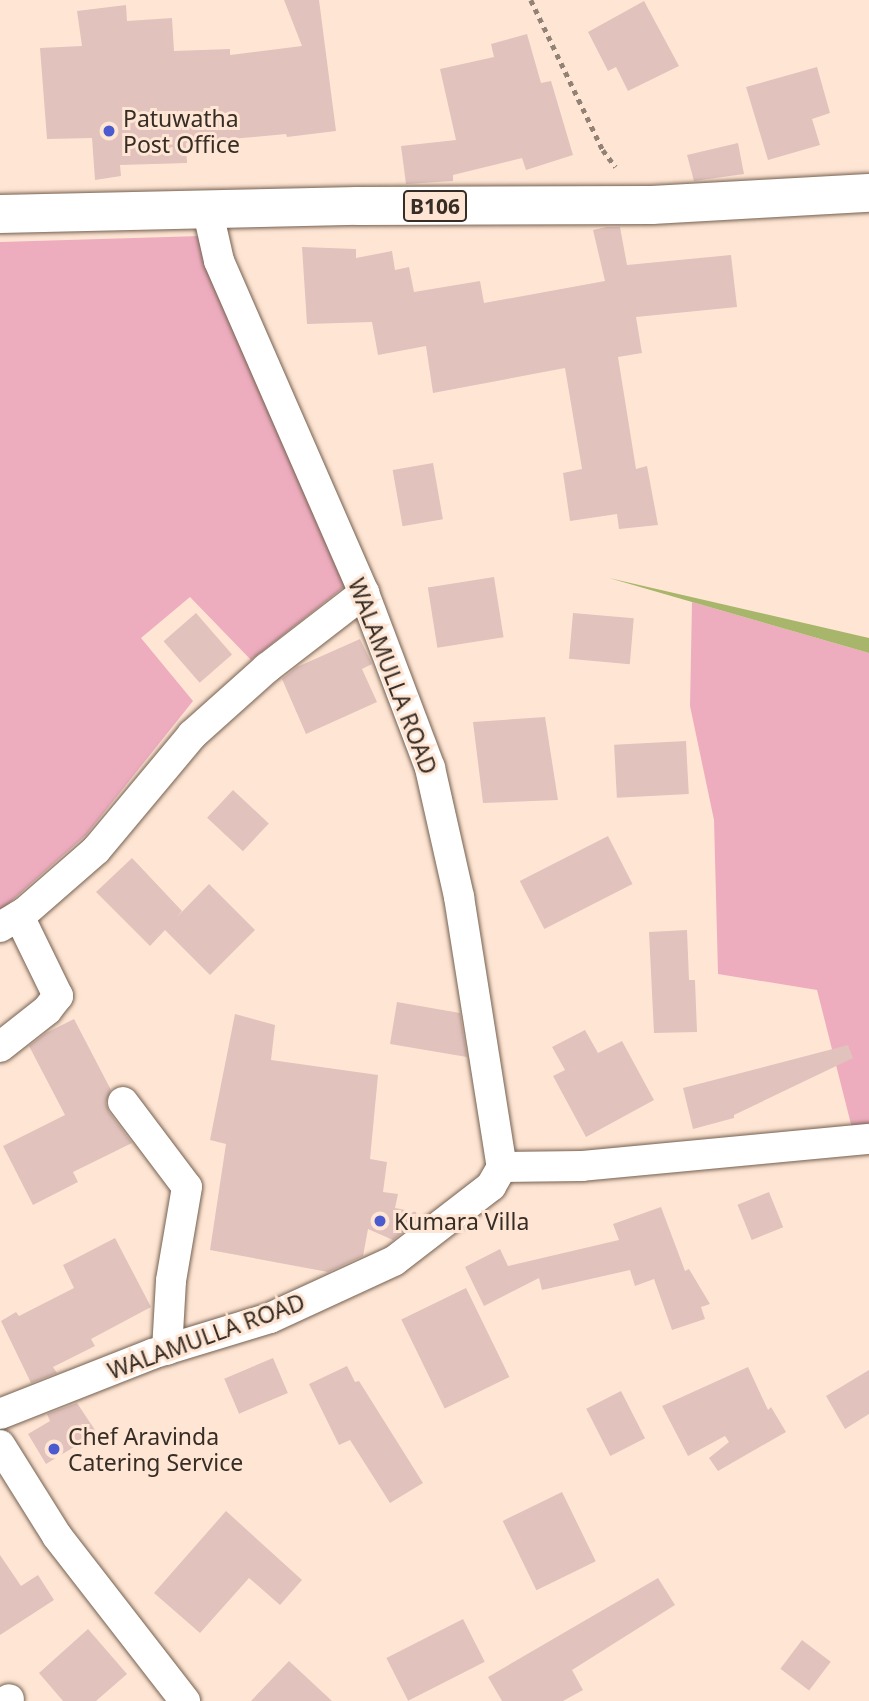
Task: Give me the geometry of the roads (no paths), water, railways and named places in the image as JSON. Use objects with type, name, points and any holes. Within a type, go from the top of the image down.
[{"type":"main road","name":"B106","points":[[0,214],[207,208],[652,205],[869,192]]},
{"type":"street","name":"WALAMULLA ROAD","points":[[0,1414],[167,1350],[270,1318],[394,1261],[491,1186],[502,1167],[459,897],[430,768],[364,593],[219,261],[207,208]]},
{"type":"street","points":[[0,1047],[47,1010],[58,996],[9,922],[96,850],[192,735],[267,668],[364,593]]},
{"type":"street","points":[[123,1102],[187,1186],[171,1281],[167,1350]]},
{"type":"street","points":[[502,1167],[582,1166],[869,1139]]},
{"type":"street","points":[[0,1445],[57,1536],[186,1701]]},
{"type":"place","name":"Patuwatha Post Office","points":[[109,131]]},
{"type":"place","name":"Kumara Villa","points":[[380,1221]]},
{"type":"place","name":"Chef Aravinda Catering Service","points":[[54,1449]]}]
